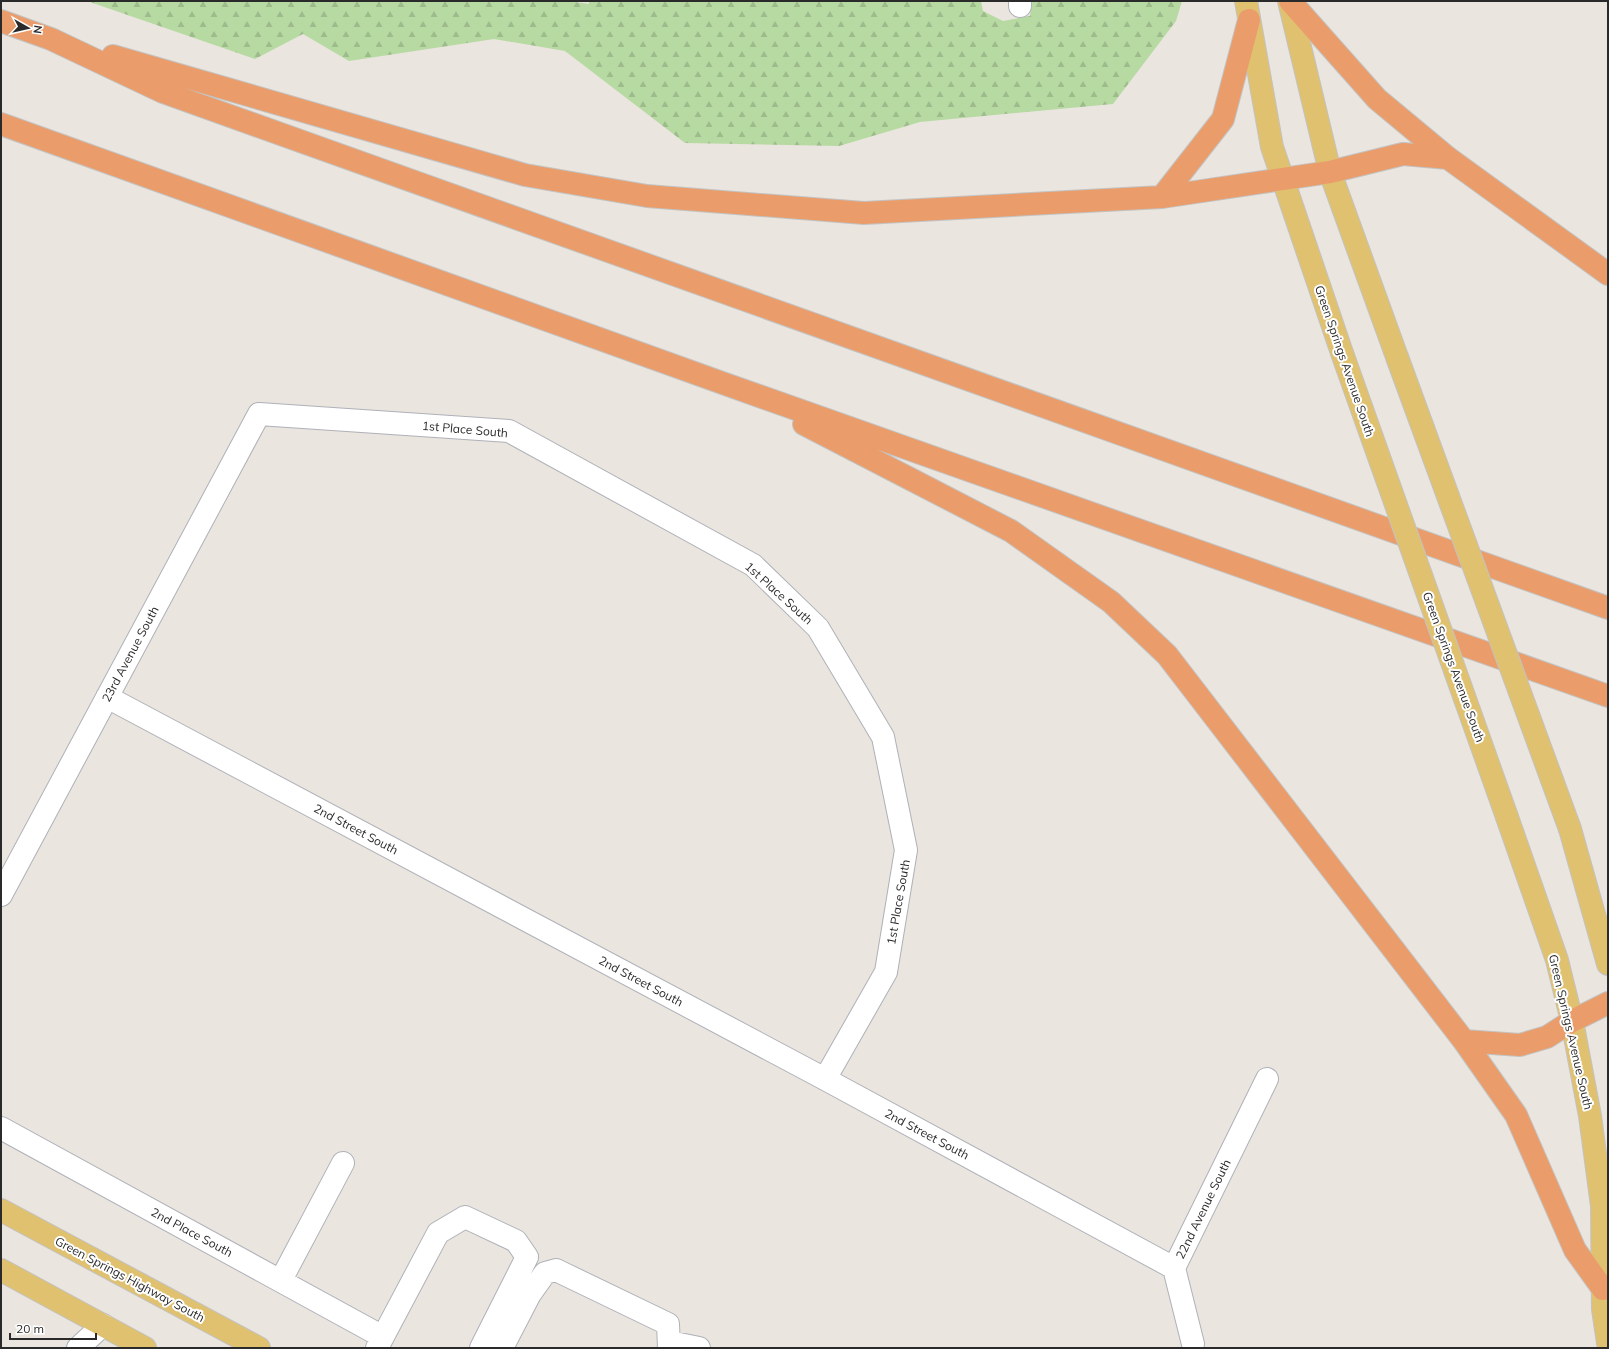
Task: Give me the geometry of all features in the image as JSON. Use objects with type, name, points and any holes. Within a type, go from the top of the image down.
[{"type":"highway","points":[[1290,1],[1377,98],[1448,158],[1608,274]]},
{"type":"highway","points":[[1162,197],[1223,119],[1247,11]]},
{"type":"highway","points":[[1,21],[52,38],[525,175],[647,196],[864,213],[1162,197],[1330,172],[1402,154],[1448,158]]},
{"type":"highway","points":[[52,38],[162,92],[1608,608]]},
{"type":"highway","points":[[1,124],[728,385],[1608,696]]},
{"type":"highway","points":[[728,385],[1011,531],[1111,602],[1167,654],[1464,1041],[1516,1115],[1575,1250],[1603,1289]]},
{"type":"highway","points":[[1464,1041],[1520,1045],[1547,1037],[1572,1021],[1608,1003]]},
{"type":"main road","points":[[1290,1],[1330,172],[1396,358],[1570,830],[1608,964]]},
{"type":"main road","name":"Green Springs Avenue South","points":[[1247,11],[1272,147],[1282,180],[1557,960],[1572,1021],[1590,1116],[1602,1206],[1603,1310],[1608,1343]]},
{"type":"main road","name":"Green Springs Highway South","points":[[1,1210],[259,1348]]},
{"type":"main road","points":[[1,1270],[145,1348]]},
{"type":"street","name":"23rd Avenue South","points":[[1,895],[259,414]]},
{"type":"street","name":"1st Place South","points":[[259,414],[509,431],[753,565],[818,628],[884,737],[906,850],[886,972],[825,1079]]},
{"type":"street","name":"2nd Street South","points":[[107,697],[825,1079],[1174,1268]]},
{"type":"street","name":"22nd Avenue South","points":[[1193,1344],[1174,1268],[1267,1079]]},
{"type":"street","name":"2nd Place South","points":[[1,1128],[281,1280],[380,1342]]},
{"type":"street","points":[[281,1280],[343,1163]]},
{"type":"street","points":[[380,1342],[438,1233],[465,1217],[516,1241],[527,1257],[481,1348]]},
{"type":"street","points":[[502,1348],[530,1294],[545,1273],[556,1270],[668,1324],[669,1345],[699,1348]]},
{"type":"street","points":[[78,1348],[103,1325]]},
{"type":"green space","points":[[87,1],[568,1],[589,4],[589,1],[981,1],[983,11],[1003,21],[1030,16],[1032,1],[1182,1],[1176,21],[1113,104],[920,122],[839,146],[685,143],[565,51],[494,39],[349,61],[303,34],[255,59]]}]
